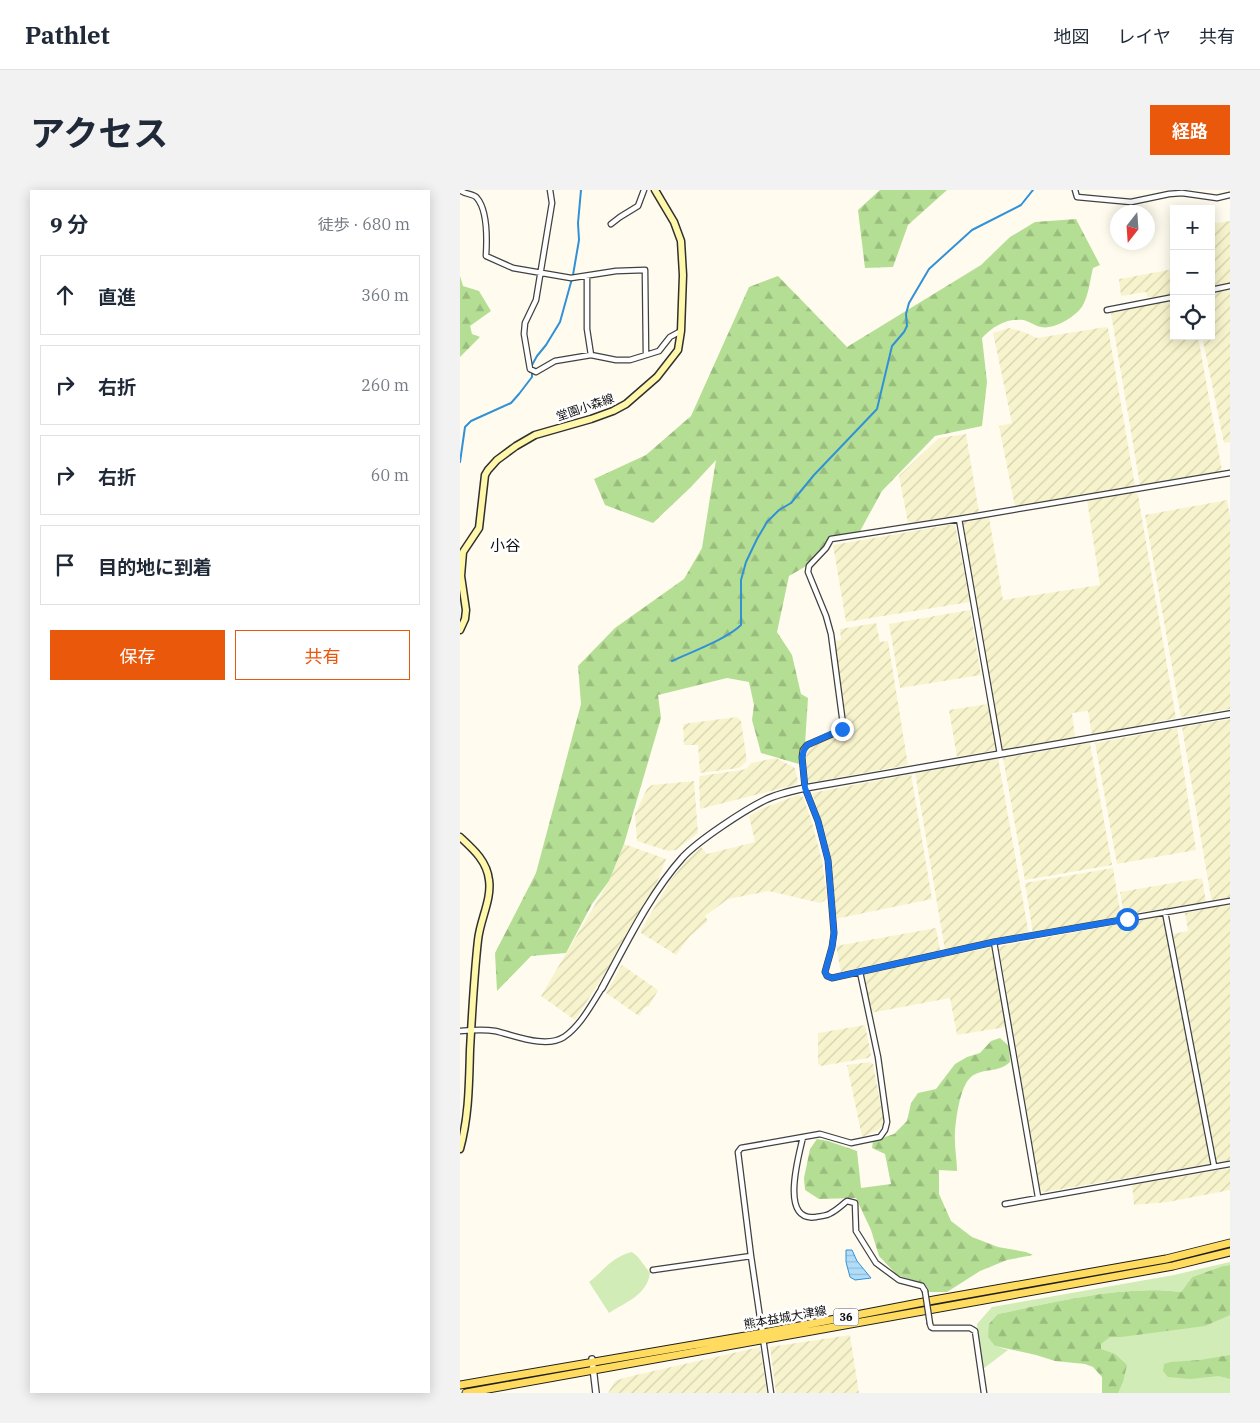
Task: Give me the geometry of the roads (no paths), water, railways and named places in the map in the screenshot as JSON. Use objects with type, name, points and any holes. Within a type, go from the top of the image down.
[{"type":"main road","name":"堂園小森線","points":[[460,630],[465,619],[466,610],[461,576],[463,552],[480,523],[485,476],[488,470],[496,460],[535,435],[591,420],[613,412],[626,404],[656,377],[678,350],[681,331],[683,275],[681,241],[674,222],[655,190]]},
{"type":"main road","points":[[460,837],[479,856],[488,870],[490,882],[487,902],[479,927],[473,986],[467,1121],[460,1149]]},
{"type":"main road","name":"熊本益城大津線","points":[[466,1393],[763,1336],[934,1300],[1166,1259],[1230,1243]]},
{"type":"main road","name":"熊本益城大津線","points":[[460,1385],[592,1360],[763,1336],[1164,1267],[1230,1252]]},
{"type":"street","points":[[460,190],[477,198],[483,211],[487,241],[486,256],[513,268],[571,278],[616,271],[645,270],[646,355]]},
{"type":"street","points":[[550,190],[552,203],[536,300],[525,323],[524,334],[530,368],[536,372],[555,361],[591,355],[616,360],[630,360],[659,351],[670,337],[681,331]]},
{"type":"street","points":[[611,224],[620,216],[638,206],[644,190]]},
{"type":"street","points":[[1075,190],[1077,197],[1085,199],[1131,202],[1175,193],[1218,198],[1230,195]]},
{"type":"street","points":[[586,276],[587,329],[591,355]]},
{"type":"street","points":[[1215,289],[1230,286]]},
{"type":"street","points":[[1108,310],[1170,298]]},
{"type":"street","points":[[1230,473],[830,539],[826,548],[809,566],[808,572],[826,616],[831,634],[843,724],[842,729],[838,732],[807,745],[802,757],[805,788],[818,821],[828,860],[834,933],[825,972],[827,976],[832,978],[994,942],[1230,901]]},
{"type":"street","points":[[959,519],[1000,754]]},
{"type":"street","points":[[460,1031],[493,1031],[533,1041],[549,1042],[562,1038],[578,1024],[602,988],[650,902],[683,857],[703,840],[764,801],[805,788],[1230,714]]},
{"type":"street","points":[[1165,912],[1214,1166]]},
{"type":"street","points":[[994,942],[1038,1197]]},
{"type":"street","points":[[771,1393],[738,1152],[741,1148],[820,1134],[851,1143],[880,1137],[885,1130],[887,1122],[878,1057],[860,972]]},
{"type":"street","points":[[803,1137],[794,1184],[795,1206],[802,1214],[810,1218],[830,1214],[847,1201],[855,1203],[856,1231],[876,1263],[899,1280],[922,1286],[925,1291],[931,1327],[970,1328],[975,1331],[984,1393]]},
{"type":"street","points":[[1005,1204],[1230,1164]]},
{"type":"street","points":[[653,1270],[751,1256]]},
{"type":"street","points":[[592,1360],[596,1393]]},
{"type":"water","points":[[846,1250],[852,1250],[857,1261],[871,1278],[855,1280],[850,1277],[846,1262]]},
{"type":"waterway","points":[[460,462],[465,427],[471,421],[511,403],[532,377],[532,365],[560,322],[573,275],[579,240],[578,223],[581,190]]},
{"type":"waterway","points":[[672,661],[718,640],[741,625],[741,580],[746,562],[757,539],[767,522],[779,510],[791,503],[814,475],[877,409],[892,346],[907,326],[906,314],[909,303],[929,269],[972,230],[1021,205],[1033,190]]},
{"type":"district","name":"小谷","points":[[505,545]]}]
